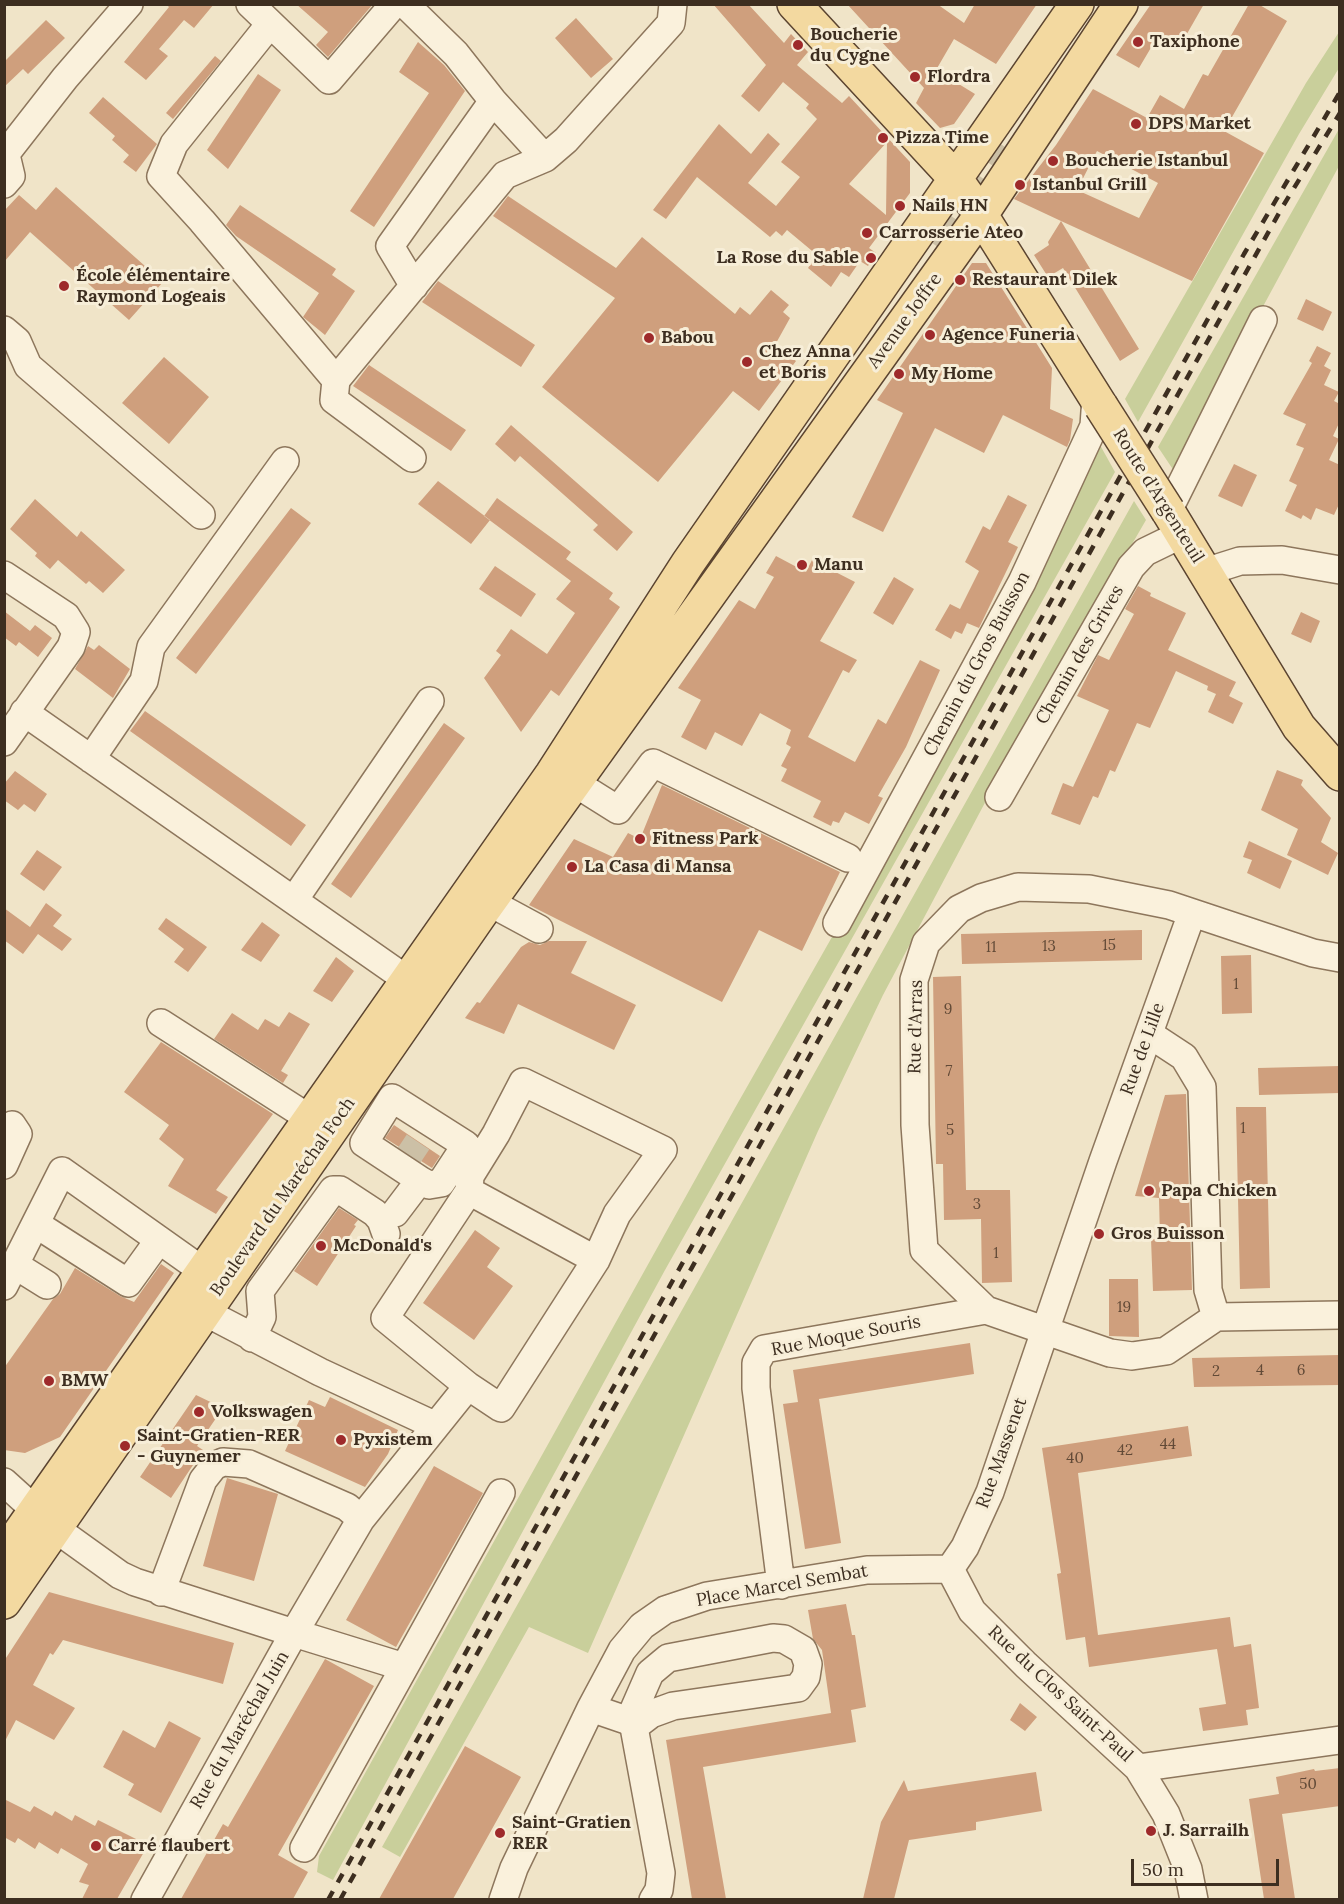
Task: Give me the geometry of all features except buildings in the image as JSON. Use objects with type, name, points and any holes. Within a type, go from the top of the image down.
[{"type":"main road","name":"Route d'Argenteuil","points":[[794,4],[955,178],[1099,401],[1299,727],[1340,774]]},
{"type":"main road","name":"Avenue Joffre","points":[[629,682],[688,562],[1077,4]]},
{"type":"main road","points":[[1090,4],[1000,144],[1103,4]]},
{"type":"main road","name":"Avenue Joffre","points":[[629,682],[981,215],[1121,4]]},
{"type":"main road","name":"Avenue Joffre","points":[[564,784],[688,584],[931,243],[809,444]]},
{"type":"main road","name":"Boulevard du Maréchal Foch","points":[[4,1555],[46,1520],[203,1311],[489,902],[564,784]]},
{"type":"main road","name":"Boulevard du Maréchal Foch","points":[[4,1602],[46,1520],[202,1271],[406,979],[564,784]]},
{"type":"street","points":[[4,184],[11,176],[5,155],[65,78],[129,4]]},
{"type":"street","points":[[250,4],[329,80],[394,4]]},
{"type":"street","points":[[405,4],[456,54],[493,101],[545,158]]},
{"type":"street","points":[[412,458],[334,400],[336,380],[505,175],[545,158],[566,140],[671,23],[673,4]]},
{"type":"street","points":[[270,24],[174,144],[160,176],[202,221],[336,380]]},
{"type":"street","points":[[414,286],[390,246],[493,101]]},
{"type":"street","points":[[1175,523],[1263,320]]},
{"type":"street","points":[[4,330],[18,341],[28,366],[201,514]]},
{"type":"street","name":"Chemin du Gros Buisson","points":[[837,923],[1022,582],[1094,426],[1099,401]]},
{"type":"street","points":[[91,759],[144,681],[151,647],[285,461]]},
{"type":"street","name":"Chemin des Grives","points":[[999,797],[1131,567],[1175,523]]},
{"type":"street","points":[[1205,572],[1240,561],[1282,560],[1340,570]]},
{"type":"street","points":[[4,574],[66,616],[75,632],[71,647],[4,741]]},
{"type":"street","points":[[294,900],[430,701]]},
{"type":"street","points":[[24,712],[406,979]]},
{"type":"street","points":[[564,784],[618,810],[653,763],[848,858]]},
{"type":"street","name":"Rue d'Arras","points":[[1192,913],[1169,905],[1089,889],[1018,887],[981,898],[959,909],[926,943],[914,980],[915,1125],[924,1250],[986,1310],[1110,1353],[1132,1356],[1166,1352],[1216,1317]]},
{"type":"street","points":[[489,902],[539,929]]},
{"type":"street","points":[[1192,913],[1313,953],[1340,958]]},
{"type":"street","name":"Rue de Lille","points":[[1045,1332],[1192,913]]},
{"type":"street","points":[[161,1023],[309,1118]]},
{"type":"street","points":[[1149,1034],[1184,1057],[1202,1087],[1208,1290],[1216,1317],[1340,1314]]},
{"type":"street","points":[[523,1082],[663,1150],[617,1214],[596,1260],[501,1408],[468,1386],[385,1318],[469,1191],[470,1176],[496,1134],[523,1082]]},
{"type":"street","points":[[4,1165],[18,1134],[12,1125]]},
{"type":"street","points":[[252,1338],[262,1317],[260,1290],[333,1190],[340,1190],[390,1224],[416,1154]]},
{"type":"street","points":[[47,1285],[10,1276],[62,1171],[202,1271]]},
{"type":"street","points":[[469,1191],[596,1260]]},
{"type":"street","points":[[36,1224],[128,1283],[159,1240]]},
{"type":"street","name":"Rue Moque Souris","points":[[781,1585],[756,1388],[756,1363],[764,1349],[986,1310]]},
{"type":"street","points":[[203,1311],[252,1338],[434,1425]]},
{"type":"street","name":"Rue Massenet","points":[[950,1569],[965,1547],[990,1492],[1045,1332]]},
{"type":"street","points":[[404,1667],[294,1633],[361,1519],[434,1425],[468,1386]]},
{"type":"street","points":[[161,1592],[203,1480],[214,1466],[223,1462],[249,1464],[347,1507],[361,1519]]},
{"type":"street","name":"Rue du Maréchal Juin","points":[[4,1482],[46,1520],[120,1575],[161,1592],[294,1633],[145,1899]]},
{"type":"street","points":[[304,1848],[501,1493]]},
{"type":"street","name":"Place Marcel Sembat","points":[[503,1899],[514,1868],[591,1708],[622,1650],[642,1626],[665,1610],[707,1596],[867,1570],[950,1569]]},
{"type":"street","name":"Rue du Clos Saint-Paul","points":[[950,1569],[972,1611],[1026,1665],[1138,1768],[1340,1740]]},
{"type":"street","points":[[591,1708],[632,1724],[673,1706],[798,1688],[806,1677],[808,1664],[803,1650],[784,1639],[773,1638],[668,1658],[650,1673],[632,1724],[661,1874],[659,1890],[653,1899]]},
{"type":"street","points":[[1138,1768],[1166,1814],[1188,1869],[1194,1899]]},
{"type":"green space","points":[[1339,32],[1339,68],[1299,134],[1138,422],[1125,399],[1306,83]]},
{"type":"green space","points":[[1339,129],[1339,166],[1174,471],[1158,447]]},
{"type":"green space","points":[[1100,445],[1115,472],[665,1270],[333,1880],[317,1872],[319,1856],[735,1108],[976,683]]},
{"type":"green space","points":[[1134,501],[1146,520],[1015,746],[883,995],[818,1131],[588,1653],[529,1627],[400,1857],[382,1847]]},
{"type":"tunnel","points":[[935,245],[1005,147]]},
{"type":"tunnel","points":[[408,1157],[418,1142]]},
{"type":"railway","points":[[328,1900],[1244,254],[1340,92]]},
{"type":"railway","points":[[340,1900],[1283,206],[1340,113]]},
{"type":"place","name":"Taxiphone","points":[[1138,42]]},
{"type":"place","name":"Boucherie du Cygne","points":[[798,45]]},
{"type":"place","name":"Flordra","points":[[915,77]]},
{"type":"place","name":"DPS Market","points":[[1136,124]]},
{"type":"place","name":"Pizza Time","points":[[883,138]]},
{"type":"place","name":"Boucherie Istanbul","points":[[1053,161]]},
{"type":"place","name":"Istanbul Grill","points":[[1020,185]]},
{"type":"place","name":"Nails HN","points":[[900,206]]},
{"type":"place","name":"Carrosserie Ateo","points":[[867,233]]},
{"type":"place","name":"La Rose du Sable","points":[[871,258]]},
{"type":"place","name":"Restaurant Dilek","points":[[960,280]]},
{"type":"place","name":"École élémentaire Raymond Logeais","points":[[64,286]]},
{"type":"place","name":"Agence Funeria","points":[[930,335]]},
{"type":"place","name":"Babou","points":[[649,338]]},
{"type":"place","name":"Chez Anna et Boris","points":[[747,362]]},
{"type":"place","name":"My Home","points":[[899,374]]},
{"type":"place","name":"Manu","points":[[802,565]]},
{"type":"place","name":"Fitness Park","points":[[640,839]]},
{"type":"place","name":"La Casa di Mansa","points":[[572,867]]},
{"type":"place","name":"Papa Chicken","points":[[1149,1191]]},
{"type":"place","name":"Gros Buisson","points":[[1099,1234]]},
{"type":"place","name":"McDonald's","points":[[321,1246]]},
{"type":"place","name":"BMW","points":[[49,1381]]},
{"type":"place","name":"Volkswagen","points":[[199,1412]]},
{"type":"place","name":"Pyxistem","points":[[341,1440]]},
{"type":"place","name":"Saint-Gratien-RER - Guynemer","points":[[125,1446]]},
{"type":"place","name":"J. Sarrailh","points":[[1151,1831]]},
{"type":"place","name":"Saint-Gratien RER","points":[[500,1833]]},
{"type":"place","name":"Carré flaubert","points":[[96,1846]]}]
